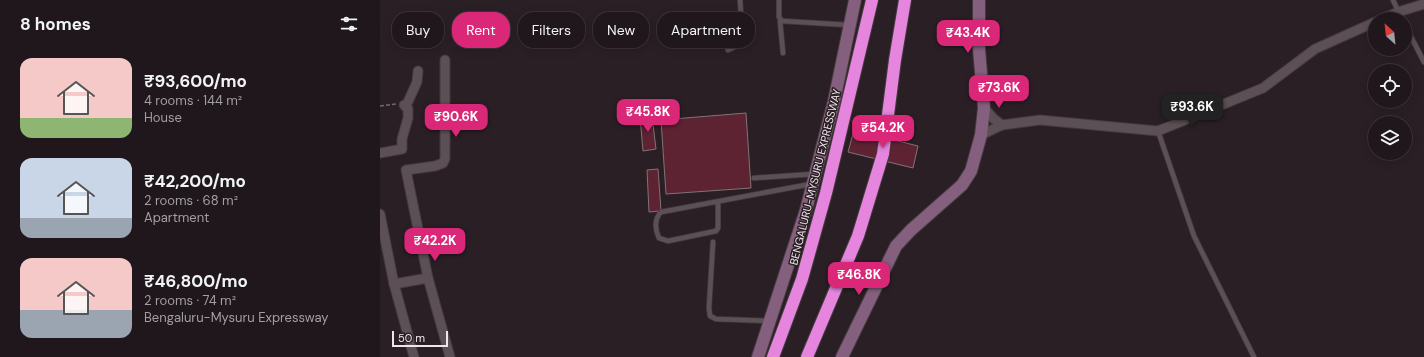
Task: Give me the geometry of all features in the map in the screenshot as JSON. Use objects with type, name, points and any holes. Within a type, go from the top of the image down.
[{"type":"highway","name":"BENGALURU-MYSURU EXPRESSWAY","points":[[773,357],[802,279],[826,193],[872,0]]},
{"type":"highway","points":[[807,357],[858,236],[883,154],[895,60],[905,0]]},
{"type":"street","name":"BENGALURU-MYSURU EXPRESSWAY","points":[[758,357],[806,210],[834,101],[855,0]]},
{"type":"street","points":[[842,357],[896,246],[910,230],[962,185],[971,171],[981,135],[984,108],[980,49],[979,0]]},
{"type":"street","points":[[1408,12],[1424,4]]},
{"type":"street","points":[[981,135],[1002,125],[1040,120],[1158,131],[1263,88],[1315,49],[1368,25]]},
{"type":"street","points":[[445,60],[445,159],[443,163],[434,166],[406,170],[428,278],[450,357]]},
{"type":"street","points":[[380,153],[402,149],[402,135],[408,118],[408,109],[405,106],[416,82],[418,71]]},
{"type":"street","points":[[984,108],[1002,125]]},
{"type":"street","points":[[380,214],[394,284],[414,357]]},
{"type":"street","points":[[394,284],[428,278]]},
{"type":"lane","points":[[728,50],[741,44],[744,40],[740,0]]},
{"type":"lane","points":[[779,0],[779,17],[783,53]]},
{"type":"lane","points":[[1393,0],[1398,12]]},
{"type":"lane","points":[[780,20],[850,26]]},
{"type":"lane","points":[[1412,39],[1424,62]]},
{"type":"lane","points":[[1158,131],[1194,236],[1254,357]]},
{"type":"lane","points":[[754,178],[814,179]]},
{"type":"lane","points":[[718,202],[718,228],[716,231],[668,241],[659,238],[656,232],[656,221],[661,212],[718,202],[814,179]]},
{"type":"lane","points":[[714,242],[709,308],[710,316],[716,319],[771,321]]},
{"type":"path","points":[[380,106],[399,104],[405,106]]},
{"type":"building","points":[[746,113],[751,188],[666,194],[661,120]]},
{"type":"building","points":[[652,116],[656,149],[643,151],[640,117]]},
{"type":"building","points":[[854,130],[918,146],[913,168],[848,152]]},
{"type":"building","points":[[658,169],[661,211],[649,212],[647,170]]}]
